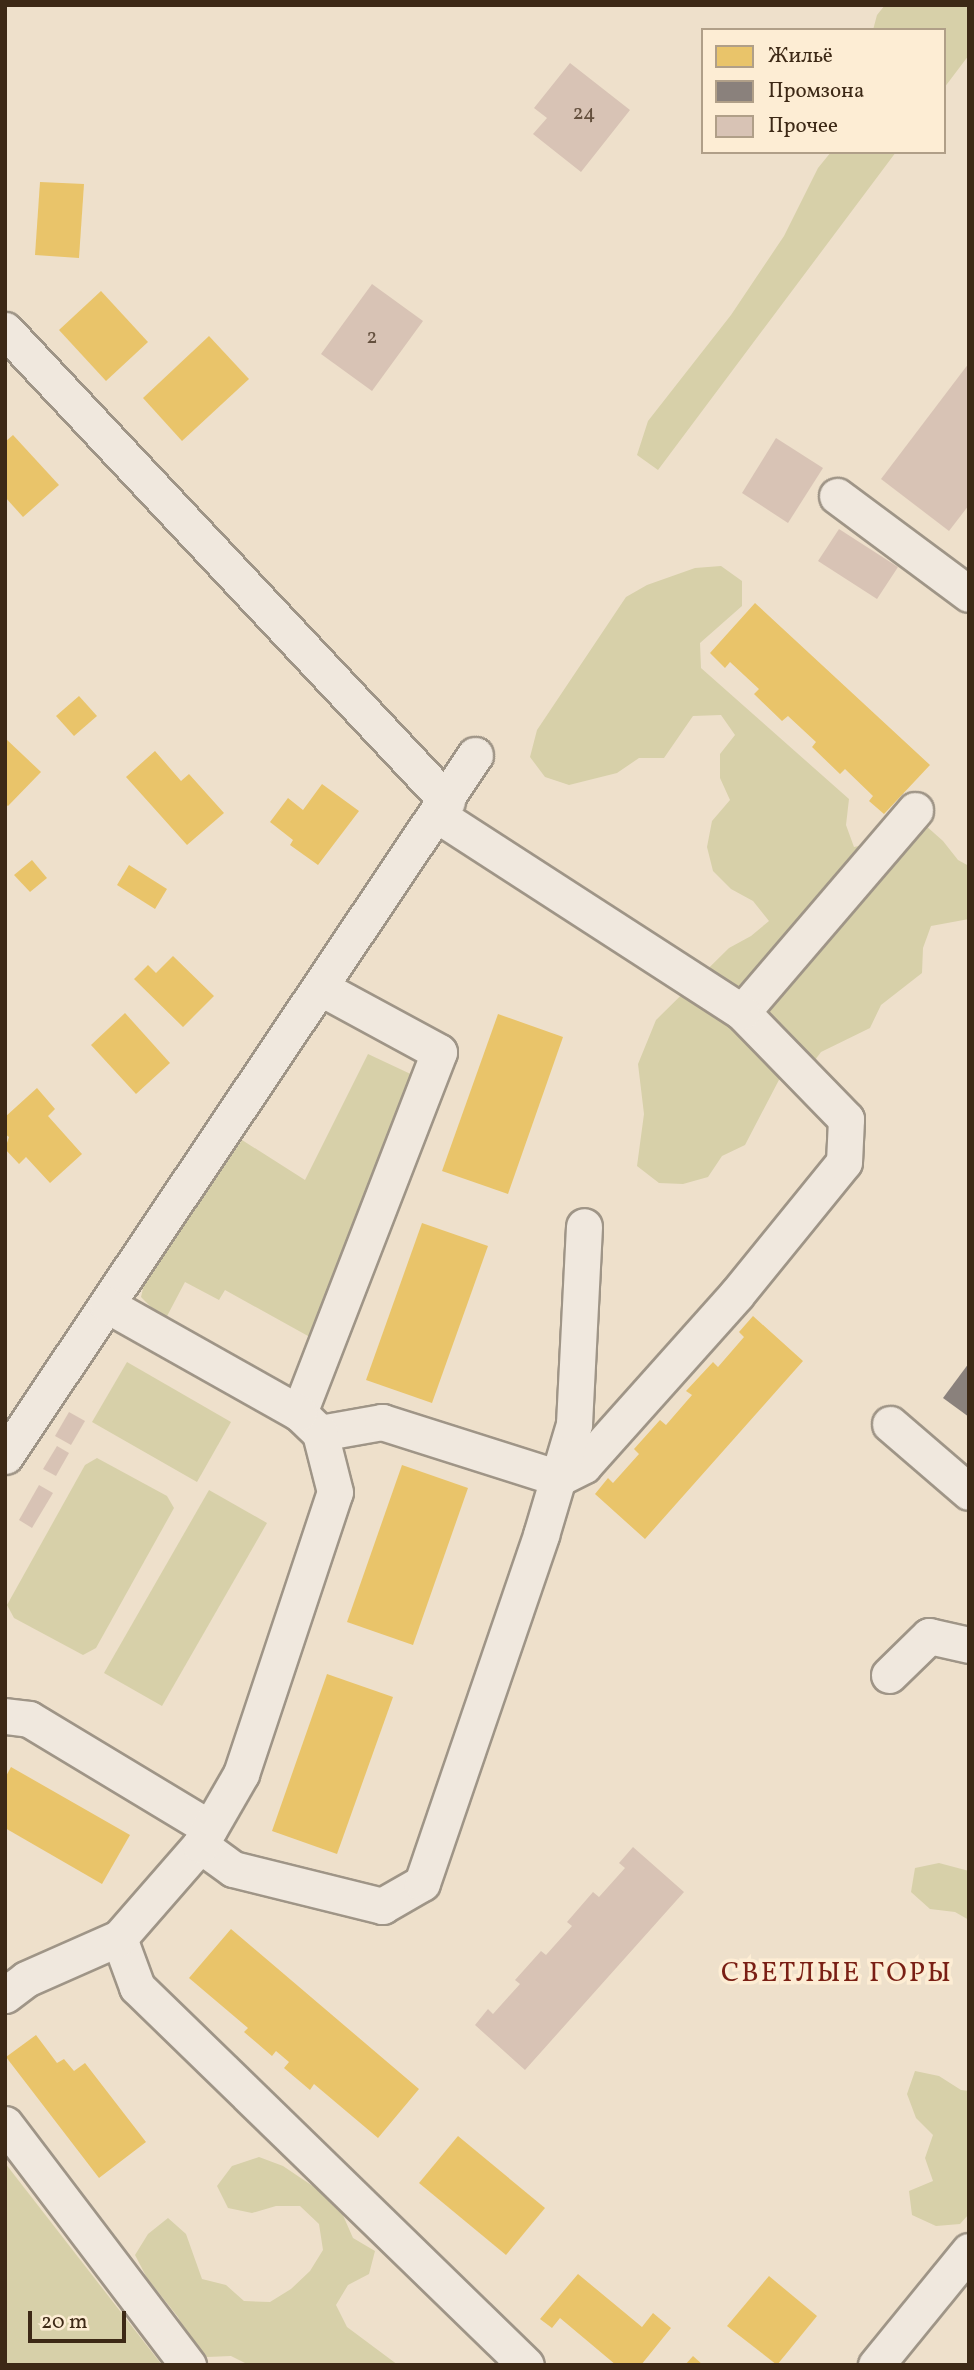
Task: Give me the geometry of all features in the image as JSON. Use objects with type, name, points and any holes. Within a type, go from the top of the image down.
[{"type":"street","points":[[8,338],[442,808],[742,1012],[846,1119],[844,1162],[736,1295],[584,1465],[559,1478],[382,1422],[310,1423],[107,1305]]},
{"type":"street","points":[[837,496],[969,594]]},
{"type":"street","points":[[5,1456],[442,808],[475,755]]},
{"type":"street","points":[[742,1012],[915,810]]},
{"type":"street","points":[[5,1995],[26,1979],[119,1938],[205,1836],[241,1774],[335,1492],[310,1423],[439,1052],[321,988]]},
{"type":"street","points":[[5,1717],[15,1715],[29,1719],[205,1836],[233,1869],[382,1906],[422,1883],[559,1478],[574,1424],[584,1226]]},
{"type":"street","points":[[890,1424],[969,1492]]},
{"type":"street","points":[[889,1675],[929,1636],[969,1646]]},
{"type":"street","points":[[119,1938],[137,1987],[526,2365]]},
{"type":"street","points":[[5,2124],[188,2365]]},
{"type":"street","points":[[876,2365],[969,2251]]},
{"type":"shaded area","points":[[885,5],[969,5],[969,55],[946,85],[946,28],[874,28],[877,15]]},
{"type":"shaded area","points":[[829,154],[895,154],[658,470],[637,455],[648,421],[731,315],[784,236],[818,168]]},
{"type":"shaded area","points":[[721,566],[742,581],[742,606],[700,643],[701,668],[849,799],[846,825],[854,847],[902,837],[925,825],[943,841],[958,860],[969,866],[969,919],[931,926],[923,948],[922,973],[881,1005],[870,1028],[821,1052],[806,1072],[781,1076],[745,1145],[722,1156],[708,1177],[683,1184],[659,1183],[637,1166],[644,1114],[638,1064],[656,1020],[729,948],[751,936],[769,921],[753,901],[731,889],[713,871],[707,847],[712,821],[730,800],[720,778],[720,754],[735,735],[721,715],[693,716],[664,758],[639,758],[617,773],[569,785],[545,777],[530,757],[537,730],[626,597],[647,585],[695,568]]},
{"type":"shaded area","points":[[368,1054],[417,1077],[317,1341],[225,1290],[219,1300],[185,1282],[166,1318],[151,1307],[141,1297],[145,1280],[242,1140],[305,1180]]},
{"type":"shaded area","points":[[127,1362],[231,1422],[197,1482],[92,1422]]},
{"type":"shaded area","points":[[97,1458],[167,1496],[174,1508],[96,1648],[83,1655],[14,1618],[7,1605],[85,1465]]},
{"type":"shaded area","points":[[209,1490],[267,1523],[162,1706],[104,1673]]},
{"type":"shaded area","points":[[939,1863],[969,1871],[969,1920],[955,1912],[930,1909],[911,1892],[915,1868]]},
{"type":"shaded area","points":[[915,2071],[939,2076],[961,2090],[969,2091],[969,2214],[960,2224],[936,2226],[912,2215],[909,2191],[933,2181],[925,2158],[933,2135],[916,2118],[907,2094]]},
{"type":"shaded area","points":[[259,2157],[283,2166],[326,2195],[342,2213],[353,2238],[375,2251],[369,2274],[348,2285],[336,2305],[347,2327],[398,2365],[249,2365],[231,2356],[207,2357],[188,2339],[178,2317],[147,2278],[135,2255],[148,2234],[168,2218],[186,2234],[202,2279],[226,2285],[244,2301],[270,2302],[291,2289],[310,2271],[323,2250],[319,2224],[300,2206],[276,2206],[252,2213],[228,2208],[217,2186],[232,2166]]},
{"type":"shaded area","points":[[5,2163],[162,2365],[5,2365]]},
{"type":"building: Жильё","points":[[40,182],[84,184],[79,258],[35,255]]},
{"type":"building: Жильё","points":[[101,291],[148,342],[106,381],[59,330]]},
{"type":"building: Жильё","points":[[209,336],[249,379],[182,441],[143,398]]},
{"type":"building: Жильё","points":[[13,435],[59,485],[23,517],[5,497],[5,442]]},
{"type":"building: Жильё","points":[[755,603],[930,765],[884,814],[869,801],[873,796],[845,769],[840,774],[812,747],[816,742],[788,716],[782,721],[754,694],[759,689],[730,662],[725,668],[710,653]]},
{"type":"building: Жильё","points":[[79,696],[97,716],[74,736],[56,716]]},
{"type":"building: Жильё","points":[[5,738],[41,772],[8,806],[5,804]]},
{"type":"building: Жильё","points":[[155,751],[181,781],[189,774],[224,813],[187,845],[126,777]]},
{"type":"building: Жильё","points":[[322,784],[359,811],[318,865],[290,845],[293,840],[270,822],[288,798],[303,810]]},
{"type":"building: Жильё","points":[[32,860],[47,878],[30,892],[14,875]]},
{"type":"building: Жильё","points":[[129,865],[167,889],[155,909],[117,885]]},
{"type":"building: Жильё","points":[[173,956],[214,996],[183,1027],[134,979],[148,965],[156,973]]},
{"type":"building: Жильё","points":[[125,1013],[170,1063],[136,1094],[91,1045]]},
{"type":"building: Жильё","points":[[498,1014],[563,1037],[508,1194],[442,1171]]},
{"type":"building: Жильё","points":[[37,1088],[55,1109],[48,1116],[82,1154],[50,1183],[26,1157],[19,1164],[5,1149],[9,1137],[5,1134],[5,1117]]},
{"type":"building: Жильё","points":[[422,1223],[488,1246],[432,1403],[366,1380]]},
{"type":"building: Жильё","points":[[753,1316],[803,1361],[645,1539],[595,1494],[608,1478],[613,1483],[639,1454],[634,1449],[660,1420],[666,1425],[692,1395],[686,1391],[713,1362],[718,1367],[744,1337],[739,1332]]},
{"type":"building: Жильё","points":[[402,1465],[468,1488],[413,1645],[347,1622]]},
{"type":"building: Жильё","points":[[327,1674],[393,1697],[337,1854],[272,1831]]},
{"type":"building: Жильё","points":[[11,1767],[130,1835],[102,1884],[5,1828],[5,1778]]},
{"type":"building: Жильё","points":[[231,1929],[419,2089],[378,2138],[314,2084],[310,2090],[284,2068],[289,2062],[276,2051],[272,2056],[244,2032],[248,2028],[189,1978]]},
{"type":"building: Жильё","points":[[36,2035],[57,2063],[64,2059],[74,2071],[85,2063],[146,2142],[99,2178],[6,2057]]},
{"type":"building: Жильё","points":[[458,2136],[545,2208],[506,2255],[419,2183]]},
{"type":"building: Жильё","points":[[578,2274],[642,2327],[653,2313],[671,2328],[641,2365],[616,2365],[560,2318],[552,2328],[540,2319]]},
{"type":"building: Жильё","points":[[769,2276],[817,2316],[777,2365],[727,2326]]},
{"type":"building: Жильё","points":[[693,2356],[703,2365],[685,2365]]},
{"type":"building: Промзона","points":[[969,1363],[969,1417],[943,1398]]},
{"type":"building: Прочее","points":[[570,63],[630,110],[581,172],[533,134],[547,118],[534,108]]},
{"type":"building: Прочее","points":[[372,284],[423,321],[372,391],[321,354]]},
{"type":"building: Прочее","points":[[969,363],[969,505],[949,531],[881,479]]},
{"type":"building: Прочее","points":[[776,438],[823,468],[788,523],[742,493]]},
{"type":"building: Прочее","points":[[839,529],[898,567],[877,599],[818,561]]},
{"type":"building: Прочее","points":[[69,1412],[85,1421],[71,1445],[55,1436]]},
{"type":"building: Прочее","points":[[57,1446],[69,1453],[56,1476],[43,1469]]},
{"type":"building: Прочее","points":[[39,1485],[53,1493],[32,1528],[19,1520]]},
{"type":"building: Прочее","points":[[633,1847],[684,1892],[525,2070],[475,2025],[488,2009],[493,2014],[520,1984],[515,1980],[541,1951],[546,1955],[572,1926],[567,1922],[593,1892],[599,1897],[625,1868],[619,1863]]},
{"type":"district","name":"СВЕТЛЫЕ ГОРЫ","points":[[837,1974]]}]
